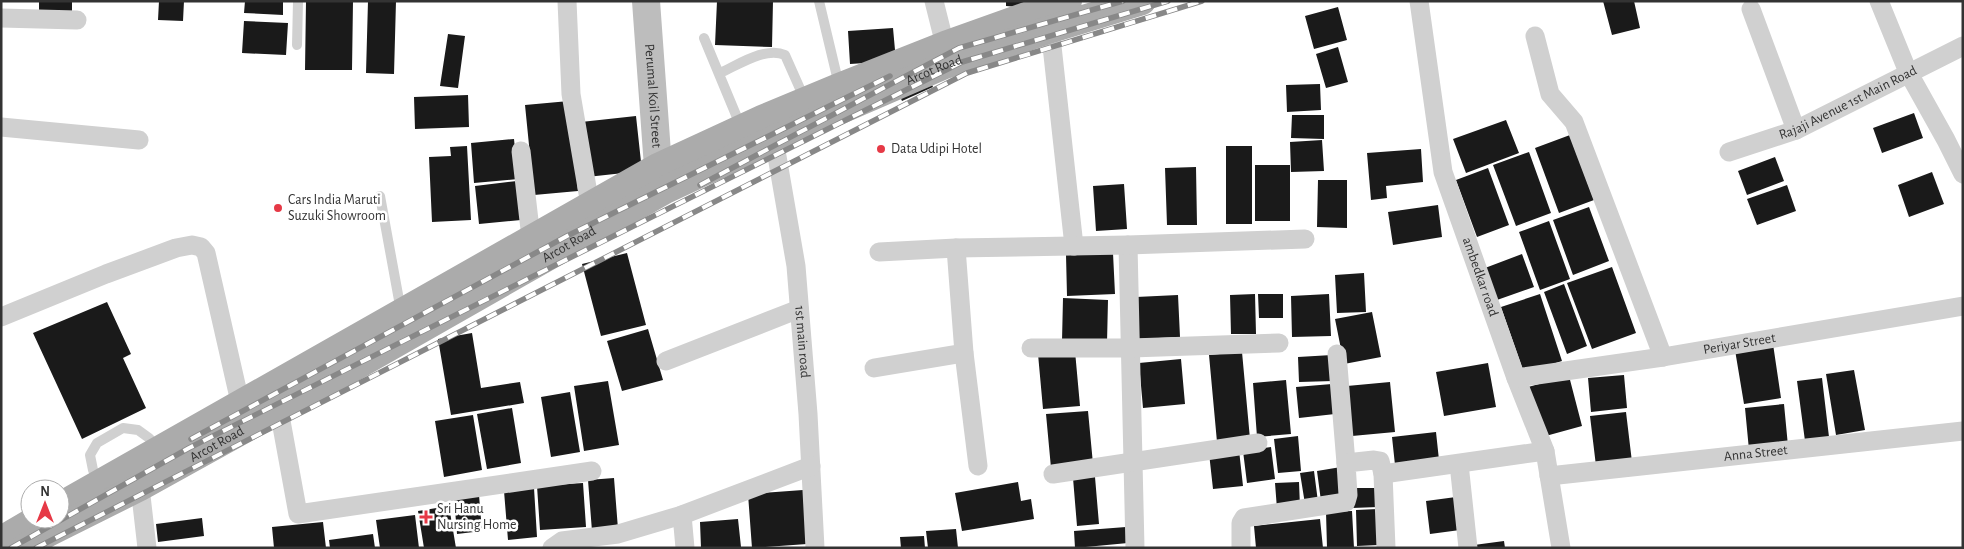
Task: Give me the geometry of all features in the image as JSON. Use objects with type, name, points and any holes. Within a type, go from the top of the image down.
[{"type":"main road","name":"Arcot Road","points":[[70,500],[100,482],[134,477],[158,449],[531,238],[580,220],[661,178],[742,128],[945,45],[1055,13],[1142,1]]},
{"type":"main road","name":"Arcot Road","points":[[661,178],[774,139],[945,65],[1055,13]]},
{"type":"main road","name":"Arcot Road","points":[[24,548],[134,477],[279,410],[399,348],[424,333],[580,220]]},
{"type":"main road","name":"Arcot Road","points":[[1,540],[45,533]]},
{"type":"street","points":[[567,1],[571,94],[580,220]]},
{"type":"street","name":"Perumal Koil Street","points":[[646,1],[661,178]]},
{"type":"street","points":[[934,1],[945,45]]},
{"type":"street","name":"ambedkar road","points":[[1419,1],[1443,172],[1516,378],[1545,451],[1561,548]]},
{"type":"street","points":[[1879,1],[1908,72],[1963,174]]},
{"type":"street","points":[[1751,9],[1796,130]]},
{"type":"street","points":[[1055,13],[1074,246]]},
{"type":"street","points":[[1,18],[77,20]]},
{"type":"street","points":[[1535,36],[1550,94],[1574,122],[1663,357]]},
{"type":"street","name":"Rajaji Avenue 1st Main Road","points":[[1730,152],[1796,130],[1963,46]]},
{"type":"street","points":[[1,127],[139,140]]},
{"type":"street","name":"1st main road","points":[[774,139],[796,266],[811,466],[815,548]]},
{"type":"street","points":[[521,151],[531,238]]},
{"type":"street","points":[[879,252],[956,248],[1305,239]]},
{"type":"street","points":[[1,317],[176,248],[192,245],[201,247],[206,253],[240,402]]},
{"type":"street","points":[[1128,245],[1136,548]]},
{"type":"street","points":[[956,248],[964,353],[978,466]]},
{"type":"street","name":"Periyar Street","points":[[1516,378],[1663,357],[1963,306]]},
{"type":"street","points":[[666,361],[799,309]]},
{"type":"street","points":[[1031,348],[1131,348],[1280,343]]},
{"type":"street","points":[[874,368],[964,353]]},
{"type":"street","points":[[1241,548],[1241,523],[1244,518],[1346,502],[1348,495],[1337,354]]},
{"type":"street","points":[[279,410],[298,514],[592,471]]},
{"type":"street","name":"Anna Street","points":[[1549,476],[1963,431]]},
{"type":"street","points":[[1053,474],[1258,443]]},
{"type":"street","points":[[1383,474],[1545,451]]},
{"type":"street","points":[[1346,463],[1377,460],[1380,462],[1383,474],[1386,548]]},
{"type":"street","points":[[1459,464],[1468,548]]},
{"type":"street","points":[[552,548],[562,541],[618,534],[682,515],[811,466]]},
{"type":"street","points":[[134,477],[146,548]]},
{"type":"street","points":[[682,515],[684,548]]},
{"type":"lane","points":[[297,45],[298,1]]},
{"type":"lane","points":[[819,1],[840,87]]},
{"type":"lane","points":[[704,38],[742,128]]},
{"type":"lane","points":[[720,73],[761,55],[778,52],[785,55],[805,102]]},
{"type":"lane","points":[[380,196],[401,312]]},
{"type":"lane","points":[[100,482],[93,470],[90,455],[96,443],[123,428],[138,430],[149,438],[158,449]]},
{"type":"building","points":[[39,1],[72,1],[72,12],[39,11]]},
{"type":"building","points":[[159,1],[184,1],[183,21],[158,20]]},
{"type":"building","points":[[245,1],[283,1],[283,15],[244,13]]},
{"type":"building","points":[[306,1],[353,1],[352,70],[305,70]]},
{"type":"building","points":[[368,1],[396,1],[394,74],[366,73]]},
{"type":"building","points":[[717,1],[773,1],[772,47],[715,45]]},
{"type":"building","points":[[1006,1],[1041,1],[1040,9],[1006,6]]},
{"type":"building","points":[[1603,1],[1634,1],[1640,28],[1612,35]]},
{"type":"building","points":[[1338,7],[1347,40],[1314,49],[1305,16]]},
{"type":"building","points":[[244,21],[288,23],[286,55],[242,53]]},
{"type":"building","points":[[893,28],[896,61],[850,64],[848,31]]},
{"type":"building","points":[[448,34],[465,36],[458,88],[440,86]]},
{"type":"building","points":[[1338,47],[1348,82],[1326,88],[1316,54]]},
{"type":"building","points":[[930,80],[933,87],[902,101],[899,94]]},
{"type":"building","points":[[1320,84],[1321,110],[1287,112],[1286,85]]},
{"type":"building","points":[[468,95],[469,127],[415,129],[414,97]]},
{"type":"building","points":[[569,101],[578,191],[534,195],[525,105]]},
{"type":"building","points":[[1914,113],[1923,138],[1882,153],[1873,128]]},
{"type":"building","points":[[1292,115],[1324,115],[1324,139],[1291,138]]},
{"type":"building","points":[[636,116],[642,171],[587,177],[581,122]]},
{"type":"building","points":[[1506,120],[1519,153],[1466,173],[1453,139]]},
{"type":"building","points":[[1570,135],[1594,200],[1559,213],[1535,148]]},
{"type":"building","points":[[514,139],[518,179],[474,183],[471,143]]},
{"type":"building","points":[[1322,140],[1324,171],[1291,172],[1290,142]]},
{"type":"building","points":[[467,146],[471,220],[432,222],[429,157],[451,156],[450,147]]},
{"type":"building","points":[[1226,146],[1252,146],[1252,224],[1226,224]]},
{"type":"building","points":[[1421,149],[1423,182],[1386,186],[1387,198],[1371,200],[1367,153]]},
{"type":"building","points":[[1529,152],[1551,213],[1516,226],[1493,165]]},
{"type":"building","points":[[1775,157],[1784,181],[1747,195],[1738,171]]},
{"type":"building","points":[[1255,165],[1290,165],[1290,221],[1255,221]]},
{"type":"building","points":[[1196,167],[1197,225],[1167,225],[1165,168]]},
{"type":"building","points":[[1488,168],[1509,225],[1477,237],[1456,180]]},
{"type":"building","points":[[1932,172],[1944,204],[1909,217],[1898,185]]},
{"type":"building","points":[[1318,180],[1347,180],[1347,228],[1317,227]]},
{"type":"building","points":[[517,181],[521,220],[479,224],[475,186]]},
{"type":"building","points":[[1124,184],[1127,229],[1096,231],[1093,186]]},
{"type":"building","points":[[1787,185],[1796,211],[1757,225],[1747,199]]},
{"type":"building","points":[[1438,205],[1442,237],[1393,245],[1388,212]]},
{"type":"building","points":[[1589,207],[1609,261],[1573,275],[1553,220]]},
{"type":"building","points":[[1549,221],[1570,279],[1540,290],[1519,232]]},
{"type":"building","points":[[627,253],[646,325],[601,336],[582,264]]},
{"type":"building","points":[[1113,253],[1115,294],[1067,296],[1066,255]]},
{"type":"building","points":[[1522,254],[1534,287],[1497,300],[1485,268]]},
{"type":"building","points":[[1612,267],[1636,333],[1592,349],[1567,283]]},
{"type":"building","points":[[1364,273],[1366,312],[1337,313],[1335,275]]},
{"type":"building","points":[[1564,284],[1587,346],[1567,354],[1544,292]]},
{"type":"building","points":[[1255,294],[1256,334],[1231,334],[1230,295]]},
{"type":"building","points":[[1258,294],[1283,294],[1283,318],[1259,318]]},
{"type":"building","points":[[1329,294],[1331,336],[1292,337],[1291,296]]},
{"type":"building","points":[[1540,294],[1562,361],[1524,373],[1501,307]]},
{"type":"building","points":[[1178,295],[1180,337],[1137,339],[1136,297]]},
{"type":"building","points":[[1063,298],[1108,300],[1107,343],[1062,341]]},
{"type":"building","points":[[107,302],[131,354],[123,358],[146,408],[82,439],[33,333]]},
{"type":"building","points":[[1372,312],[1381,357],[1344,364],[1335,319]]},
{"type":"building","points":[[648,329],[663,380],[622,391],[607,341]]},
{"type":"building","points":[[472,333],[481,388],[520,382],[524,403],[451,415],[438,339]]},
{"type":"building","points":[[1773,344],[1781,398],[1744,404],[1735,350]]},
{"type":"building","points":[[1075,351],[1080,406],[1043,409],[1038,354]]},
{"type":"building","points":[[1242,352],[1250,439],[1217,442],[1209,355]]},
{"type":"building","points":[[1332,355],[1333,381],[1299,382],[1298,357]]},
{"type":"building","points":[[1181,359],[1185,404],[1143,408],[1139,363]]},
{"type":"building","points":[[1488,363],[1496,407],[1444,416],[1436,372]]},
{"type":"building","points":[[1854,370],[1865,430],[1836,435],[1826,374]]},
{"type":"building","points":[[1624,375],[1627,408],[1591,412],[1588,378]]},
{"type":"building","points":[[1569,376],[1582,426],[1542,437],[1528,387]]},
{"type":"building","points":[[1822,378],[1829,437],[1805,441],[1797,381]]},
{"type":"building","points":[[1286,380],[1291,434],[1257,437],[1253,383]]},
{"type":"building","points":[[608,381],[619,445],[584,451],[574,386]]},
{"type":"building","points":[[1390,382],[1395,432],[1352,436],[1347,386]]},
{"type":"building","points":[[1332,384],[1335,414],[1299,418],[1296,387]]},
{"type":"building","points":[[570,392],[580,452],[551,457],[541,397]]},
{"type":"building","points":[[1784,404],[1788,446],[1749,450],[1745,408]]},
{"type":"building","points":[[512,408],[521,463],[487,469],[477,414]]},
{"type":"building","points":[[1088,411],[1093,464],[1051,468],[1046,414]]},
{"type":"building","points":[[1626,412],[1632,462],[1596,466],[1590,416]]},
{"type":"building","points":[[473,415],[482,470],[444,477],[435,421]]},
{"type":"building","points":[[1436,432],[1439,460],[1395,465],[1392,437]]},
{"type":"building","points":[[1298,436],[1301,471],[1278,473],[1274,439]]},
{"type":"building","points":[[1271,447],[1275,479],[1247,483],[1243,451]]},
{"type":"building","points":[[1239,450],[1243,486],[1213,489],[1209,453]]},
{"type":"building","points":[[1341,467],[1345,498],[1321,501],[1317,471]]},
{"type":"building","points":[[1314,471],[1318,502],[1305,504],[1300,473]]},
{"type":"building","points":[[1095,477],[1099,524],[1077,526],[1073,478]]},
{"type":"building","points":[[614,478],[618,529],[592,531],[588,480]]},
{"type":"building","points":[[1018,482],[1021,501],[1031,499],[1034,519],[962,531],[955,493]]},
{"type":"building","points":[[1299,482],[1300,507],[1277,509],[1275,483]]},
{"type":"building","points":[[583,483],[586,527],[540,530],[537,486]]},
{"type":"building","points":[[534,488],[537,537],[508,540],[504,491]]},
{"type":"building","points":[[1351,488],[1377,488],[1378,507],[1352,508]]},
{"type":"building","points":[[803,490],[807,544],[752,548],[748,494]]},
{"type":"building","points":[[479,495],[482,531],[457,534],[454,497]]},
{"type":"building","points":[[1456,497],[1460,530],[1430,534],[1426,501]]},
{"type":"building","points":[[449,506],[456,548],[424,548],[418,511]]},
{"type":"building","points":[[1378,509],[1379,545],[1357,546],[1356,510]]},
{"type":"building","points":[[1352,511],[1354,548],[1327,548],[1326,512]]},
{"type":"building","points":[[415,515],[419,548],[380,548],[376,520]]},
{"type":"building","points":[[202,518],[204,536],[158,542],[156,524]]},
{"type":"building","points":[[738,519],[741,547],[701,548],[700,522]]},
{"type":"building","points":[[1320,519],[1323,548],[1256,548],[1254,526]]},
{"type":"building","points":[[323,522],[326,548],[274,548],[272,527]]},
{"type":"building","points":[[1126,527],[1128,543],[1075,548],[1074,531]]},
{"type":"building","points":[[956,529],[958,548],[928,548],[926,531]]},
{"type":"building","points":[[373,534],[375,548],[330,548],[329,540]]},
{"type":"building","points":[[924,536],[925,548],[901,548],[900,537]]},
{"type":"building","points":[[1504,541],[1505,548],[1474,548],[1474,545]]},
{"type":"railway","points":[[700,185],[959,48],[1123,1]]},
{"type":"railway","points":[[11,548],[189,448],[962,62],[1168,1]]},
{"type":"railway","points":[[36,548],[967,73],[1202,1]]},
{"type":"railway","points":[[191,439],[567,236],[890,76]]},
{"type":"place","name":"Data Udipi Hotel","points":[[881,149]]},
{"type":"place","name":"Cars India Maruti Suzuki Showroom","points":[[278,208]]},
{"type":"place","name":"Sri Hanu Nursing Home","points":[[426,517]]}]
